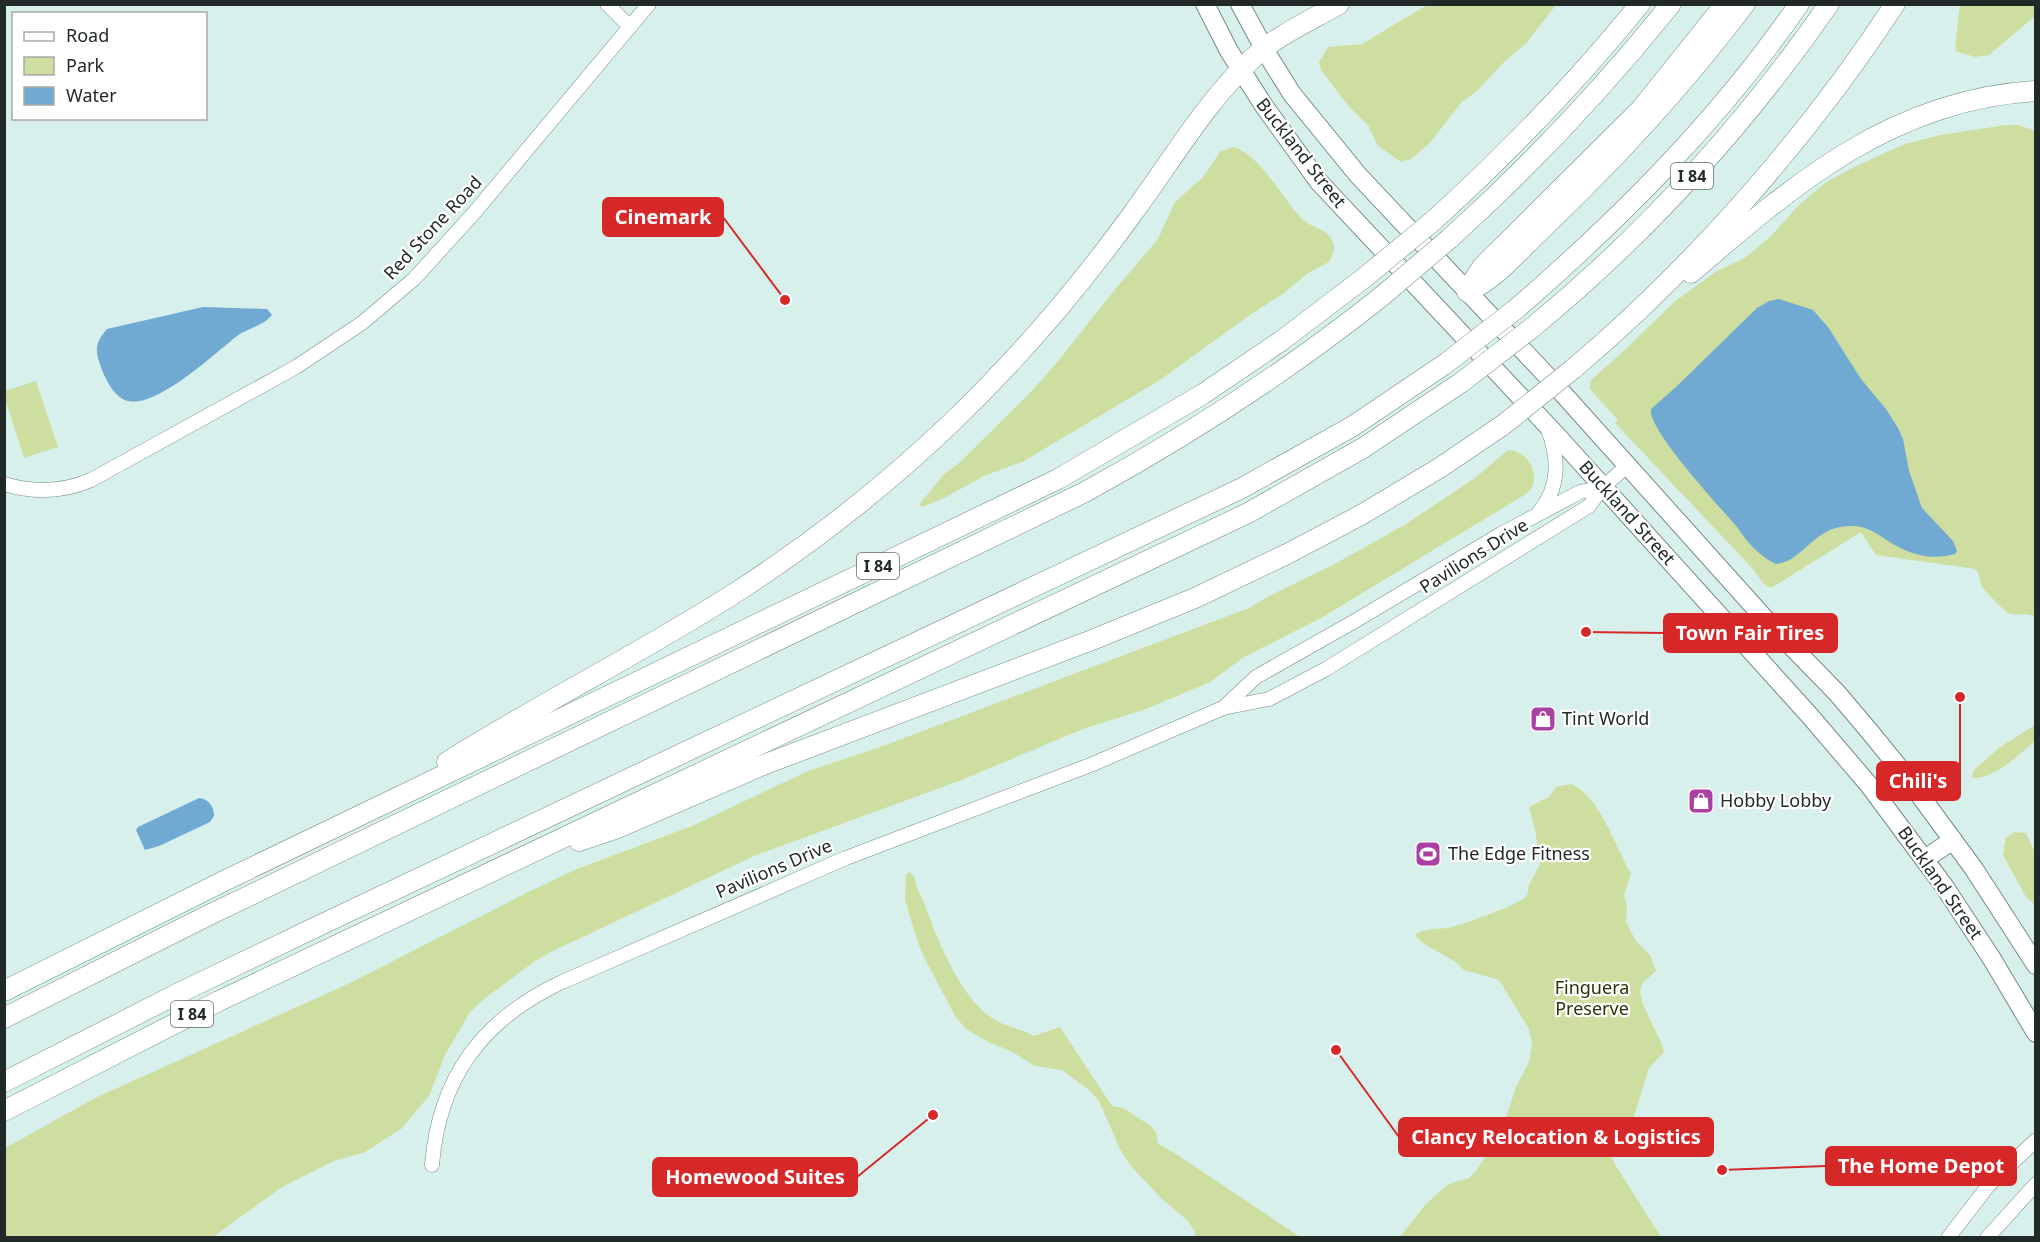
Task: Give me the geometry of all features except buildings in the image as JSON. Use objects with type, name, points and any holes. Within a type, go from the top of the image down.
[{"type":"highway","points":[[367,812],[486,737],[734,594],[801,548],[904,466],[979,395],[1055,313],[1110,246],[1203,117],[1241,70],[1264,49],[1339,4]]},
{"type":"highway","name":"I 84","points":[[4,991],[136,923],[1058,479],[1132,438],[1211,389],[1281,341],[1364,278],[1433,221],[1532,125],[1605,46],[1640,4]]},
{"type":"highway","points":[[4,1018],[197,921],[1083,493],[1165,447],[1298,360],[1382,296],[1449,239],[1526,167],[1574,118],[1671,4]]},
{"type":"highway","points":[[1467,292],[1482,267],[1641,109],[1725,4]]},
{"type":"highway","points":[[1467,292],[1492,277],[1601,172],[1675,92],[1745,4]]},
{"type":"highway","points":[[4,1082],[179,993],[314,928],[1242,488],[1353,426],[1445,364],[1516,309],[1585,248],[1667,166],[1739,84],[1799,4]]},
{"type":"highway","name":"I 84","points":[[4,1111],[199,1011],[1256,509],[1364,448],[1462,382],[1533,327],[1611,258],[1683,186],[1770,85],[1829,4]]},
{"type":"highway","points":[[532,852],[607,832],[763,765],[1092,640],[1195,598],[1362,515],[1432,472],[1503,425],[1573,369],[1631,316],[1701,246],[1779,160],[1835,90],[1894,4]]},
{"type":"highway","points":[[1631,316],[1664,296],[1788,191],[1850,150],[1909,121],[1953,105],[1993,95],[2036,91]]},
{"type":"main road","name":"Buckland Street","points":[[1205,4],[1241,70],[1283,134],[1319,182],[1545,423],[1824,732],[1869,785],[1925,859],[1992,959],[2036,1033]]},
{"type":"main road","name":"Buckland Street","points":[[1240,4],[1264,49],[1293,94],[1330,142],[1766,620],[1851,709],[1905,775],[1953,840],[2036,965]]},
{"type":"main road","points":[[1443,315],[1467,292]]},
{"type":"main road","points":[[1925,859],[1953,840]]},
{"type":"street","points":[[607,4],[630,27]]},
{"type":"street","name":"Red Stone Road","points":[[4,484],[38,490],[65,488],[91,480],[322,351],[362,323],[414,279],[474,213],[649,4]]},
{"type":"street","name":"Pavilions Drive","points":[[1535,516],[1549,497],[1556,476],[1554,451],[1545,423]]},
{"type":"street","name":"Pavilions Drive","points":[[432,1165],[442,1109],[461,1067],[489,1031],[529,999],[561,981],[822,868],[1102,760],[1223,708],[1269,699],[1357,650],[1589,506],[1603,487],[1627,466]]},
{"type":"street","name":"Pavilions Drive","points":[[1223,708],[1256,677],[1501,534],[1580,492],[1603,487]]},
{"type":"street","points":[[1355,621],[1357,650]]},
{"type":"street","points":[[1948,1238],[1988,1186],[2036,1140]]},
{"type":"street","points":[[1987,1238],[2036,1184]]},
{"type":"green space","points":[[1427,5],[1556,5],[1527,42],[1478,90],[1461,103],[1429,144],[1411,159],[1401,162],[1378,146],[1368,125],[1351,109],[1333,86],[1321,70],[1319,62],[1328,47],[1362,44]]},
{"type":"green space","points":[[1960,5],[2035,5],[2035,16],[1989,55],[1975,57],[1956,51]]},
{"type":"green space","points":[[2019,125],[2035,131],[2035,617],[2028,614],[2008,613],[1983,588],[1976,569],[1876,555],[1861,532],[1771,588],[1763,583],[1753,569],[1615,423],[1618,420],[1590,389],[1591,380],[1674,302],[1717,271],[1743,259],[1769,238],[1799,205],[1825,183],[1905,144],[1940,135]]},
{"type":"green space","points":[[1232,147],[1251,157],[1261,167],[1302,219],[1330,236],[1334,248],[1329,262],[1308,273],[1284,293],[1160,380],[1024,461],[984,476],[923,507],[919,505],[944,474],[958,464],[1055,365],[1158,239],[1175,202],[1203,177],[1220,152]]},
{"type":"green space","points":[[36,381],[58,447],[24,458],[5,399],[5,391]]},
{"type":"green space","points":[[1508,450],[1522,455],[1532,466],[1534,481],[1526,494],[1321,618],[1244,657],[1210,682],[1146,709],[1083,729],[959,781],[754,856],[535,961],[470,1012],[445,1055],[429,1096],[401,1129],[365,1152],[334,1161],[282,1187],[213,1237],[5,1237],[5,1148],[95,1098],[350,983],[577,869],[692,826],[808,771],[883,746],[1249,608],[1406,524],[1475,478]]},
{"type":"green space","points":[[2035,725],[2035,741],[1998,770],[1973,778],[1974,770],[2000,747]]},
{"type":"green space","name":"Finguera Preserve","points":[[1571,784],[1581,790],[1599,811],[1631,874],[1624,895],[1627,907],[1626,922],[1636,941],[1650,955],[1656,971],[1642,984],[1640,990],[1644,1007],[1664,1052],[1649,1068],[1633,1120],[1611,1131],[1605,1143],[1616,1166],[1661,1237],[1400,1237],[1425,1205],[1445,1187],[1469,1178],[1476,1171],[1502,1129],[1516,1087],[1529,1062],[1532,1043],[1529,1029],[1499,980],[1464,970],[1457,963],[1421,942],[1415,935],[1423,931],[1468,922],[1502,909],[1527,896],[1529,885],[1540,862],[1529,807],[1549,797],[1556,787]]},
{"type":"green space","points":[[2014,832],[2026,833],[2035,853],[2035,905],[2026,897],[2003,855],[2006,838]]},
{"type":"green space","points":[[910,872],[950,965],[969,996],[980,1008],[997,1021],[1034,1036],[1060,1027],[1112,1106],[1123,1108],[1151,1126],[1156,1132],[1158,1144],[1300,1237],[1195,1237],[1195,1232],[1188,1221],[1162,1199],[1130,1165],[1120,1149],[1099,1101],[1089,1090],[1062,1070],[1035,1066],[1011,1051],[988,1042],[966,1029],[955,1016],[917,940],[905,900],[906,874]]},
{"type":"water","points":[[1779,299],[1813,310],[1828,327],[1861,379],[1886,409],[1903,439],[1909,471],[1922,508],[1953,541],[1957,551],[1955,554],[1936,557],[1918,555],[1902,549],[1870,530],[1852,526],[1828,531],[1795,557],[1776,564],[1764,557],[1749,543],[1686,468],[1660,433],[1651,409],[1757,308],[1769,301]]},
{"type":"water","points":[[203,307],[267,309],[272,315],[264,322],[241,333],[169,388],[140,401],[128,401],[119,397],[104,375],[97,353],[100,339],[107,329]]},
{"type":"water","points":[[199,798],[206,800],[212,807],[214,816],[210,822],[159,846],[145,850],[136,830],[138,827]]},
{"type":"place","name":"Cinemark","points":[[785,300]]},
{"type":"place","name":"Town Fair Tires","points":[[1586,632]]},
{"type":"place","name":"Chili's","points":[[1960,697]]},
{"type":"place","name":"Tint World","points":[[1543,719]]},
{"type":"place","name":"Hobby Lobby","points":[[1701,801]]},
{"type":"place","name":"The Edge Fitness","points":[[1428,854]]},
{"type":"place","name":"Clancy Relocation & Logistics","points":[[1336,1050]]},
{"type":"place","name":"Homewood Suites","points":[[933,1115]]},
{"type":"place","name":"The Home Depot","points":[[1722,1170]]}]
